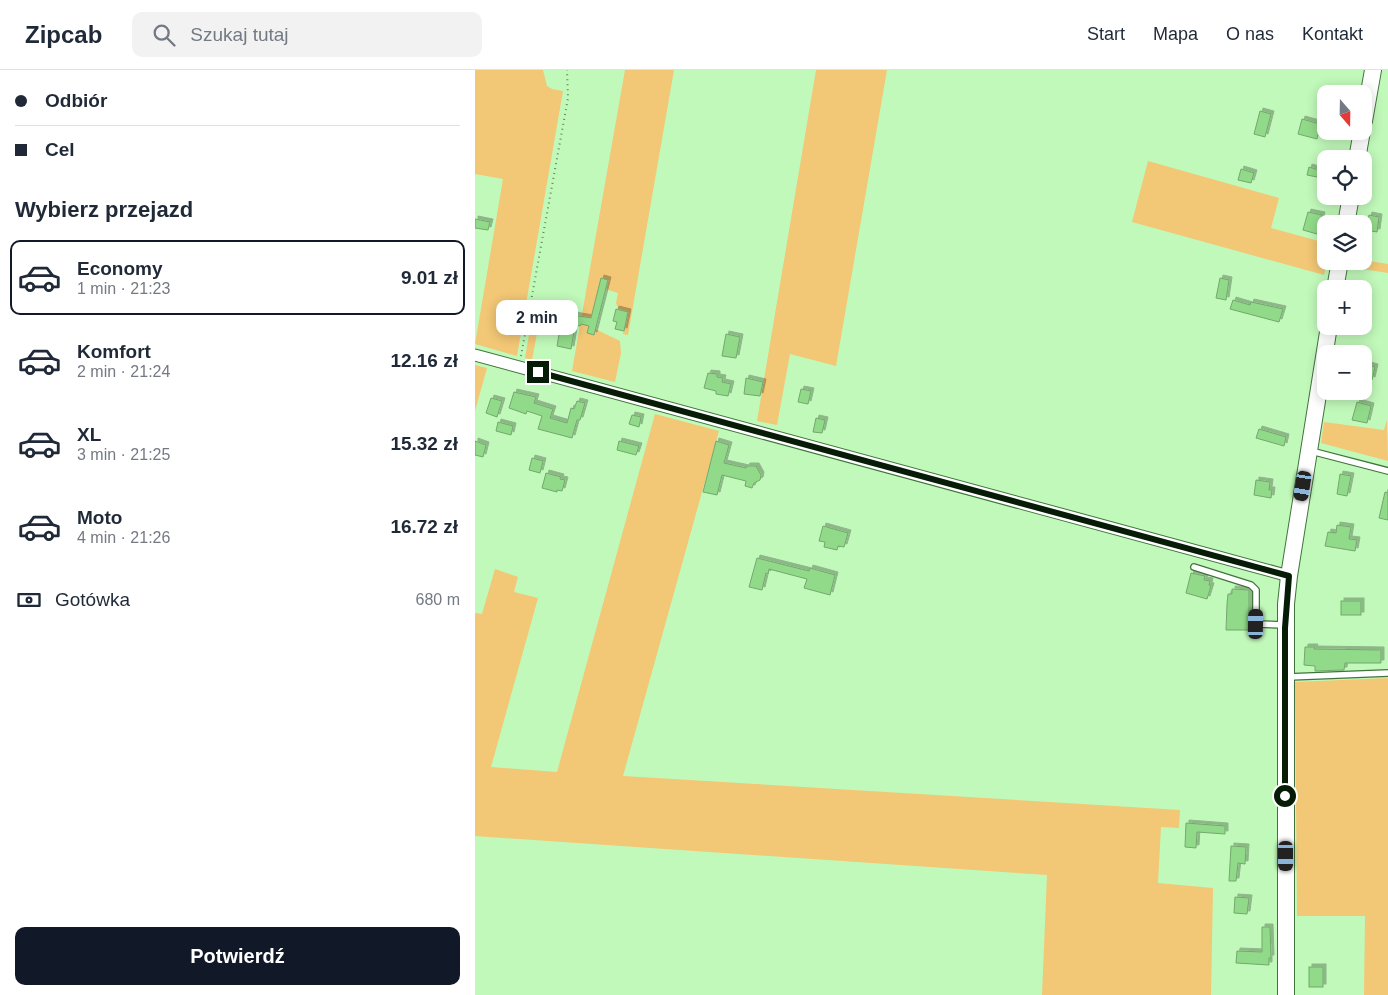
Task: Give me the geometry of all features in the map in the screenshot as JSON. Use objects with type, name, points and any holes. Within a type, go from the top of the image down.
[{"type":"street","points":[[1370,85],[1373,70]]},
{"type":"street","points":[[1286,995],[1285,625],[1289,576],[1328,335]]},
{"type":"street","points":[[475,355],[1289,576]]},
{"type":"lane","points":[[1309,451],[1388,472]]},
{"type":"lane","points":[[1193,567],[1251,585],[1256,590],[1256,624],[1285,625]]},
{"type":"lane","points":[[1285,678],[1388,673]]},
{"type":"path","points":[[519,367],[564,123],[568,98],[567,70]]},
{"type":"shaded area","points":[[475,70],[543,70],[547,86],[563,91],[517,356],[475,344],[503,179],[475,174]]},
{"type":"shaded area","points":[[625,70],[674,70],[628,335],[623,334],[628,312],[619,310],[616,303],[618,293],[599,287],[589,326],[620,341],[621,353],[615,382],[572,371]]},
{"type":"shaded area","points":[[816,70],[887,70],[836,366],[790,354],[777,425],[757,421]]},
{"type":"shaded area","points":[[1148,161],[1279,198],[1271,228],[1317,241],[1317,270],[1325,270],[1324,275],[1132,222]]},
{"type":"shaded area","points":[[1372,261],[1388,264],[1388,273],[1369,270],[1372,270]]},
{"type":"shaded area","points":[[535,300],[543,301],[532,360],[525,358]]},
{"type":"shaded area","points":[[475,365],[487,368],[475,411]]},
{"type":"shaded area","points":[[655,414],[719,431],[623,776],[1180,810],[1179,828],[1161,827],[1158,883],[1213,888],[1211,995],[1042,995],[1047,875],[475,836],[475,613],[482,614],[495,569],[518,577],[514,592],[538,598],[491,767],[557,772]]},
{"type":"shaded area","points":[[1387,420],[1388,461],[1321,443],[1324,422],[1384,430]]},
{"type":"shaded area","points":[[1388,678],[1388,995],[1364,995],[1365,916],[1297,916],[1295,682]]},
{"type":"building","points":[[1260,111],[1271,114],[1265,137],[1254,134]]},
{"type":"building","points":[[1302,119],[1317,123],[1317,139],[1298,134]]},
{"type":"building","points":[[1309,167],[1317,169],[1317,177],[1307,175]]},
{"type":"building","points":[[1241,169],[1254,173],[1251,183],[1238,180]]},
{"type":"building","points":[[1308,212],[1322,215],[1317,215],[1317,234],[1303,230]]},
{"type":"building","points":[[1372,216],[1379,217],[1377,232],[1372,231]]},
{"type":"building","points":[[475,219],[490,222],[488,230],[475,228]]},
{"type":"building","points":[[601,278],[608,280],[594,335],[587,333],[589,326],[575,325],[571,349],[557,346],[561,323],[558,322],[560,313],[591,318]]},
{"type":"building","points":[[1220,278],[1229,280],[1226,300],[1216,298]]},
{"type":"building","points":[[1233,300],[1250,305],[1251,302],[1283,309],[1279,322],[1230,309]]},
{"type":"building","points":[[616,309],[628,312],[624,331],[615,329],[617,322],[613,321]]},
{"type":"building","points":[[726,334],[740,337],[736,358],[722,356]]},
{"type":"building","points":[[1372,366],[1375,367],[1372,380]]},
{"type":"building","points":[[708,373],[717,374],[717,377],[723,378],[722,382],[731,384],[728,396],[716,394],[716,391],[704,388]]},
{"type":"building","points":[[746,378],[763,382],[760,396],[744,394]]},
{"type":"building","points":[[801,389],[811,391],[808,404],[798,402]]},
{"type":"building","points":[[514,392],[536,397],[534,403],[553,409],[550,418],[567,423],[571,408],[574,409],[577,401],[585,403],[580,420],[577,420],[572,438],[538,429],[542,416],[527,411],[526,414],[509,408]]},
{"type":"building","points":[[491,398],[502,401],[497,417],[486,413]]},
{"type":"building","points":[[1357,402],[1371,406],[1367,423],[1352,420]]},
{"type":"building","points":[[632,415],[641,417],[639,427],[629,424]]},
{"type":"building","points":[[816,418],[825,420],[822,433],[813,432]]},
{"type":"building","points":[[498,422],[513,426],[511,435],[496,431]]},
{"type":"building","points":[[1259,429],[1286,437],[1284,446],[1256,438]]},
{"type":"building","points":[[475,441],[486,445],[483,457],[475,455]]},
{"type":"building","points":[[619,441],[639,446],[636,455],[617,450]]},
{"type":"building","points":[[716,441],[729,445],[724,463],[746,468],[747,466],[756,466],[761,475],[760,480],[754,483],[752,488],[745,486],[746,481],[722,475],[717,495],[703,492]]},
{"type":"building","points":[[532,458],[543,461],[540,473],[529,470]]},
{"type":"building","points":[[546,473],[565,480],[562,491],[557,490],[557,492],[542,488]]},
{"type":"building","points":[[1340,474],[1351,476],[1347,496],[1337,494]]},
{"type":"building","points":[[1256,480],[1270,482],[1271,498],[1254,495]]},
{"type":"building","points":[[1385,492],[1388,493],[1388,520],[1379,518]]},
{"type":"building","points":[[1337,525],[1351,527],[1349,539],[1357,540],[1355,551],[1325,546],[1328,532],[1336,533]]},
{"type":"building","points":[[823,526],[848,533],[844,547],[838,546],[837,550],[824,547],[825,542],[819,541]]},
{"type":"building","points":[[757,558],[809,571],[810,568],[835,575],[830,595],[804,588],[807,579],[769,569],[768,574],[766,573],[762,590],[749,587]]},
{"type":"building","points":[[1191,573],[1205,576],[1204,580],[1210,581],[1209,585],[1211,586],[1207,599],[1186,593]]},
{"type":"building","points":[[1232,589],[1249,590],[1249,630],[1226,630],[1228,594],[1232,594]]},
{"type":"building","points":[[1341,601],[1361,601],[1361,615],[1341,615]]},
{"type":"building","points":[[1305,647],[1315,647],[1314,649],[1381,650],[1381,663],[1345,663],[1344,670],[1315,671],[1315,666],[1304,665]]},
{"type":"building","points":[[1186,823],[1225,826],[1225,834],[1197,832],[1196,848],[1185,847]]},
{"type":"building","points":[[1231,846],[1246,847],[1245,864],[1238,863],[1236,881],[1229,881]]},
{"type":"building","points":[[1235,897],[1249,898],[1247,914],[1234,913]]},
{"type":"building","points":[[1262,927],[1270,927],[1271,958],[1269,958],[1269,965],[1236,963],[1237,951],[1262,952]]},
{"type":"building","points":[[1309,967],[1323,967],[1323,987],[1309,987]]},
{"type":"route","points":[[538,372],[1289,576],[1285,628],[1285,796]]}]
